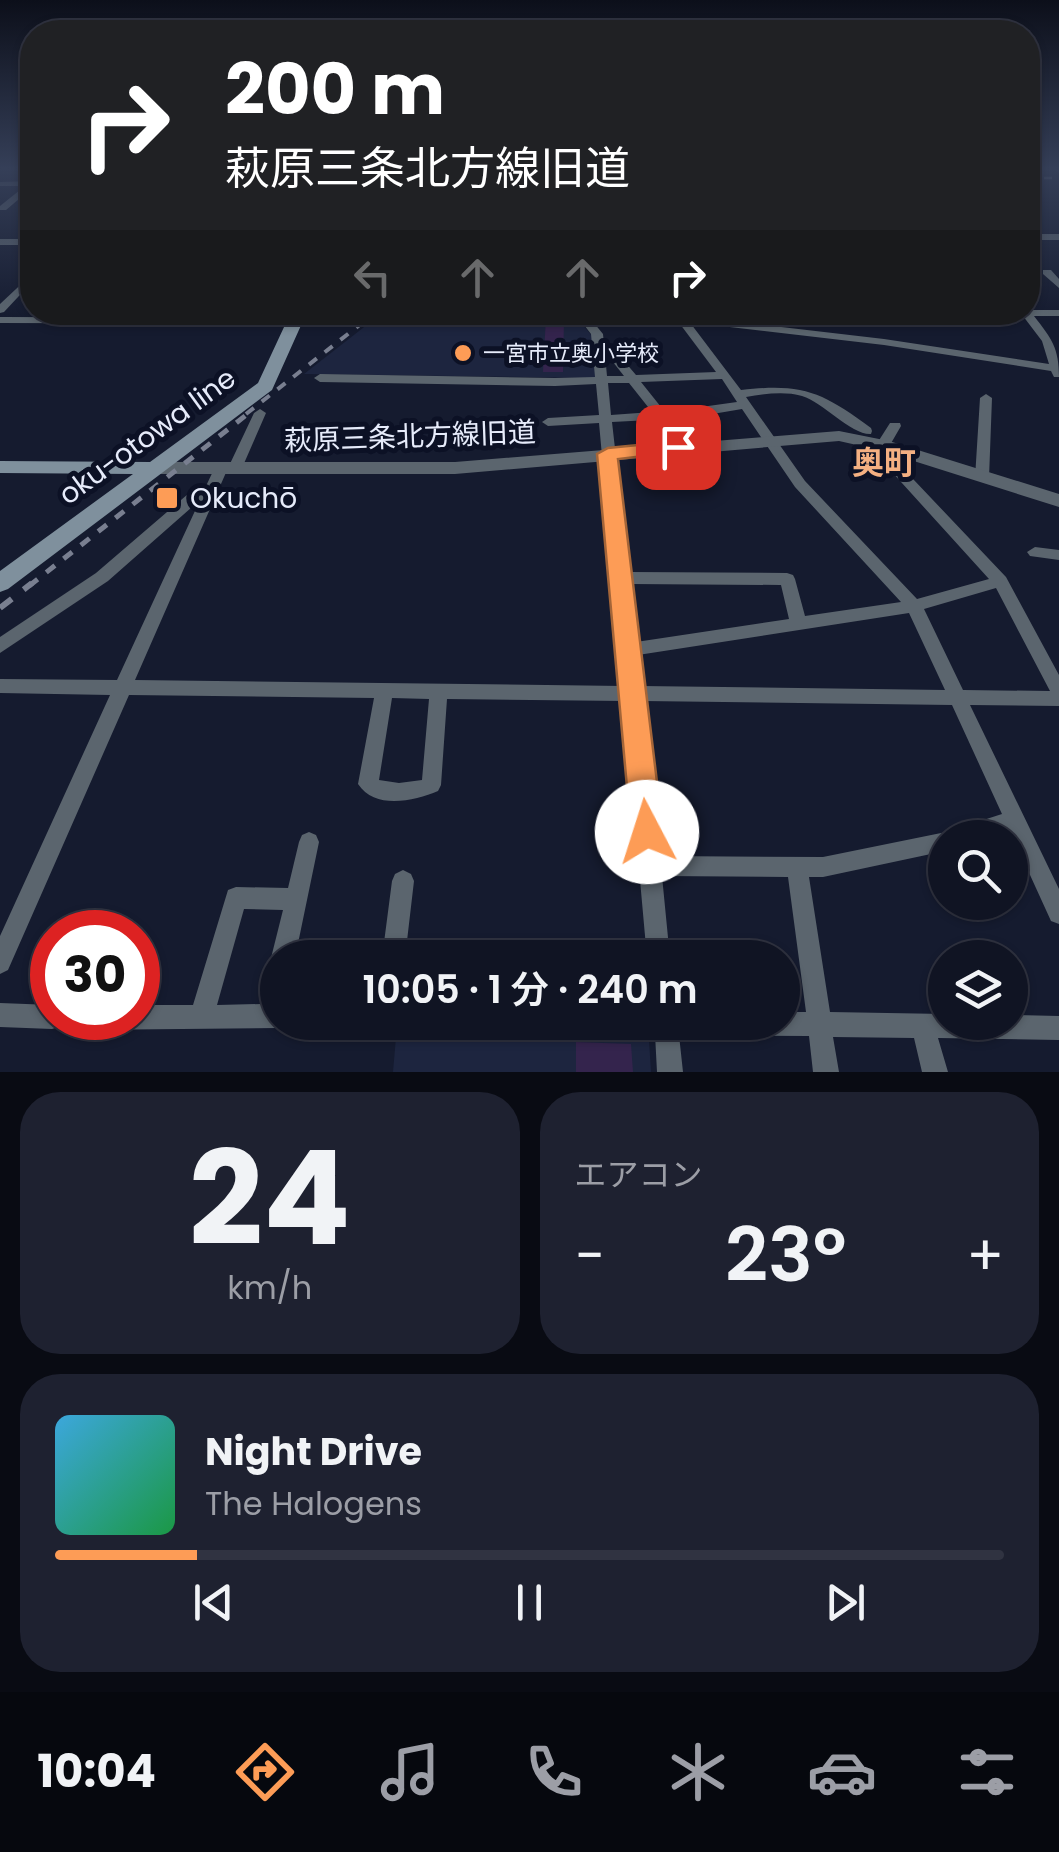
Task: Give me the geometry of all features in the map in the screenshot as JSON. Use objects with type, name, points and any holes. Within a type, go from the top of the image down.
[{"type":"main road","name":"oku-otowa line","points":[[0,583],[266,386],[293,325]]},
{"type":"main road","points":[[0,467],[152,468]]},
{"type":"street","points":[[1047,272],[1059,285]]},
{"type":"street","points":[[0,310],[20,289]]},
{"type":"street","points":[[590,325],[597,334],[657,940]]},
{"type":"street","points":[[686,325],[800,484],[914,606],[1012,820]]},
{"type":"street","points":[[735,325],[902,344],[1058,372],[1048,341],[1035,325]]},
{"type":"street","points":[[762,325],[764,329]]},
{"type":"street","points":[[615,358],[662,414]]},
{"type":"street","points":[[320,378],[600,380],[725,375]]},
{"type":"street","points":[[0,686],[1059,696],[1000,581],[888,461],[880,435],[817,395],[801,390],[662,414],[548,422]]},
{"type":"street","points":[[982,478],[986,398]]},
{"type":"street","points":[[0,962],[212,489],[260,413]]},
{"type":"street","name":"萩原三条北方線旧道","points":[[152,468],[455,468],[811,436],[880,435],[982,478],[1059,500]]},
{"type":"street","points":[[0,646],[102,577],[193,497],[212,489]]},
{"type":"street","points":[[1035,552],[1059,556]]},
{"type":"street","points":[[622,578],[787,579],[799,624]]},
{"type":"street","points":[[629,650],[914,606],[1000,581]]},
{"type":"street","points":[[384,691],[368,784],[379,791],[417,792],[430,784],[438,692]]},
{"type":"street","points":[[287,940],[309,842]]},
{"type":"street","points":[[1028,843],[1049,873],[1059,913]]},
{"type":"street","points":[[650,866],[838,865],[928,845]]},
{"type":"street","points":[[797,866],[826,1072]]},
{"type":"street","points":[[395,940],[403,881]]},
{"type":"street","points":[[202,1016],[236,898],[296,899]]},
{"type":"street","points":[[0,1016],[30,1017]]},
{"type":"street","points":[[160,1017],[260,1016]]},
{"type":"street","points":[[800,1026],[1059,1028]]},
{"type":"street","points":[[923,1027],[935,1072]]},
{"type":"street","points":[[667,1040],[670,1072]]},
{"type":"shaded area","name":"一宮市立奥小学校","points":[[367,325],[583,325],[593,337],[596,378],[304,374]]},
{"type":"shaded area","points":[[396,1040],[649,1040],[651,1072],[393,1072]]},
{"type":"building","points":[[546,325],[564,325],[563,372],[543,372]]},
{"type":"building","points":[[576,1042],[631,1044],[633,1072],[576,1072]]},
{"type":"railway","points":[[246,414],[359,325]]},
{"type":"railway","points":[[29,586],[250,412]]},
{"type":"railway","points":[[0,608],[32,583]]},
{"type":"place","name":"一宮市立奥小学校","points":[[463,353]]},
{"type":"place","name":"Okuchō","points":[[167,498]]},
{"type":"district","name":"奥町","points":[[884,463]]},
{"type":"route","points":[[647,832],[608,454],[678,447]]}]
